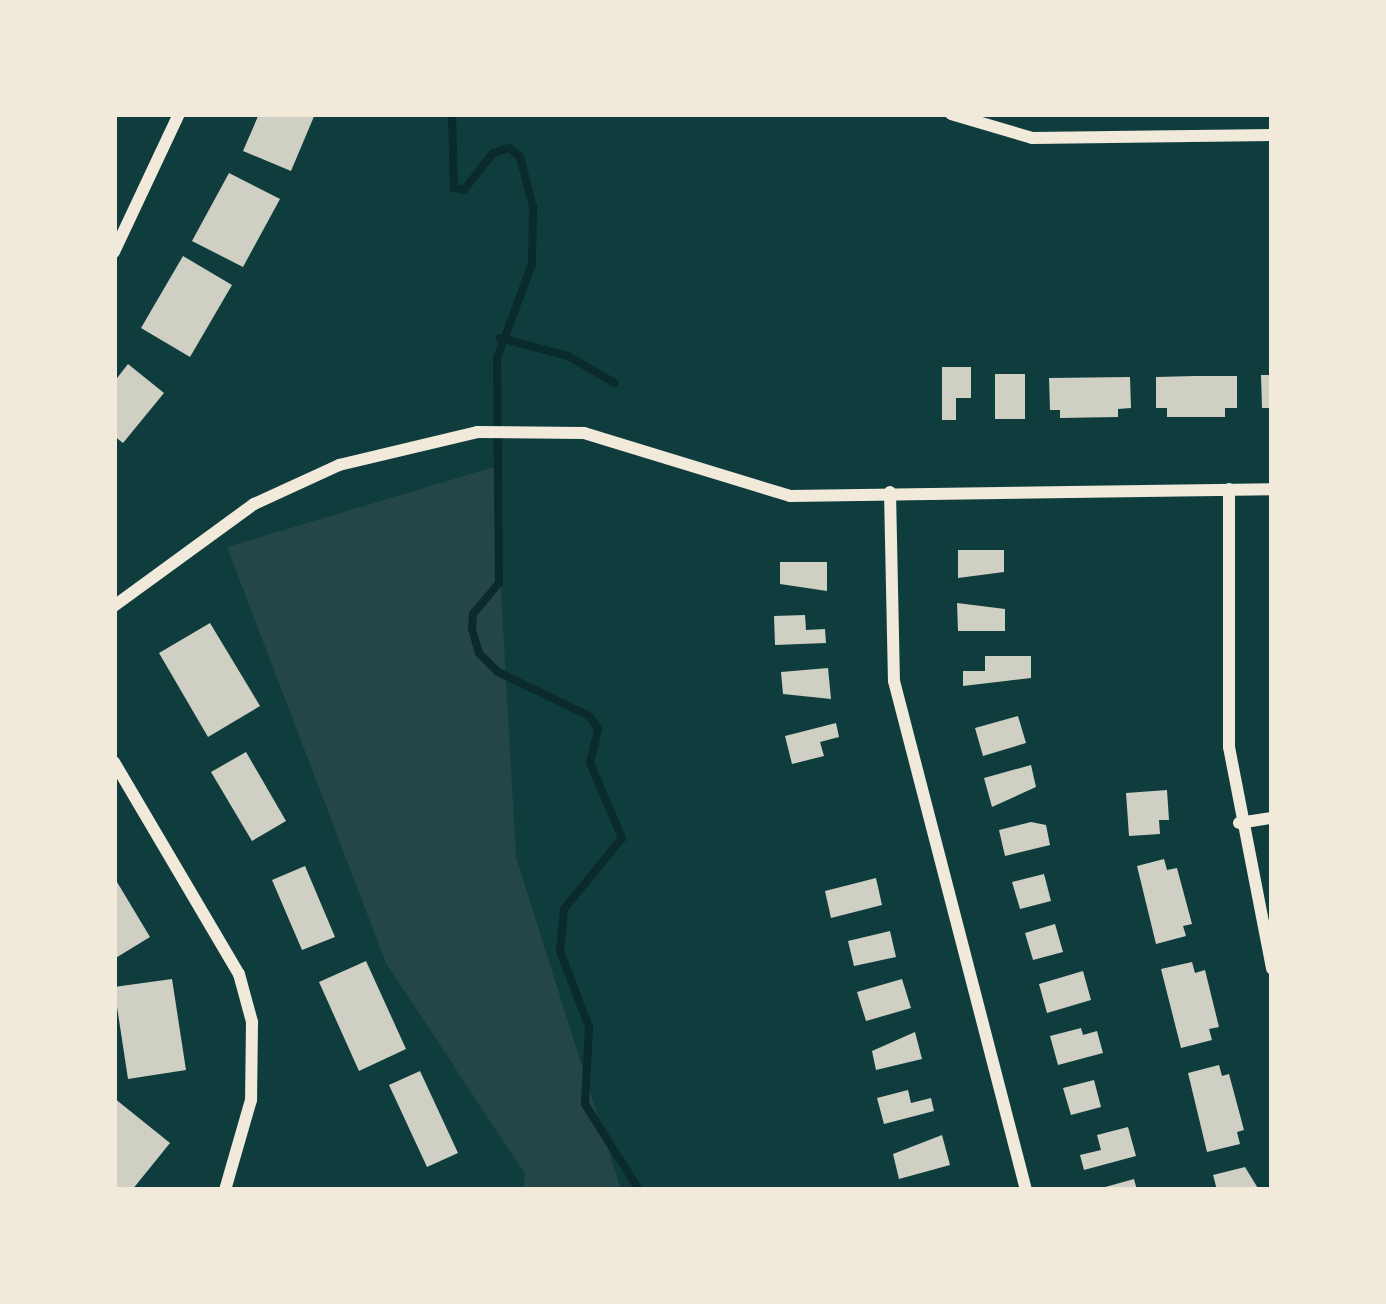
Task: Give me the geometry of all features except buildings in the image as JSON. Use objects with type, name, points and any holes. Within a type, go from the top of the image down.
[{"type":"street","points":[[114,252],[179,114]]},
{"type":"street","points":[[951,114],[1031,138],[1272,135]]},
{"type":"street","points":[[114,606],[254,504],[339,465],[477,432],[584,433],[790,496],[1272,488]]},
{"type":"street","points":[[1228,489],[1229,747],[1239,823],[1272,969]]},
{"type":"street","points":[[890,492],[894,680],[1026,1190]]},
{"type":"street","points":[[114,762],[239,974],[252,1022],[251,1100],[225,1190]]},
{"type":"street","points":[[1239,823],[1272,818]]},
{"type":"shaded area","points":[[494,467],[516,857],[621,1190],[523,1190],[525,1174],[386,963],[227,547]]},
{"type":"waterway","points":[[452,114],[454,188],[464,190],[493,153],[509,148],[520,157],[533,207],[532,264],[497,358],[499,583],[473,614],[472,629],[479,653],[498,672],[589,716],[598,729],[590,763],[622,838],[564,909],[560,951],[589,1027],[585,1104],[639,1190]]},
{"type":"waterway","points":[[500,338],[568,356],[615,383]]}]
